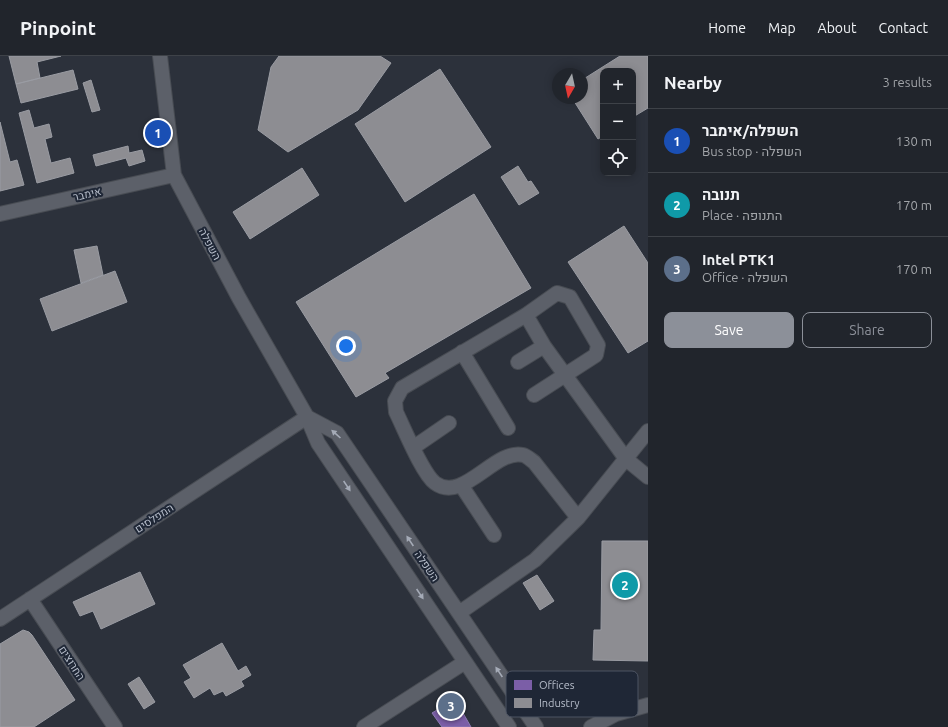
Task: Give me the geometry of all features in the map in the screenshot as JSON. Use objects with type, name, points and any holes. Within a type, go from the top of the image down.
[{"type":"street","name":"השפלה","points":[[160,56],[174,175],[239,298],[307,417],[318,443],[509,727]]},
{"type":"street","name":"אימבר","points":[[0,214],[174,175]]},
{"type":"street","points":[[534,395],[596,355],[599,349],[570,297],[557,293],[526,315],[402,388],[395,401],[396,412],[428,474],[436,483],[446,488],[461,485],[507,457],[524,456],[534,462],[578,518]]},
{"type":"street","points":[[526,315],[544,346],[626,459],[648,477]]},
{"type":"street","points":[[518,362],[544,346]]},
{"type":"street","points":[[462,352],[508,428]]},
{"type":"street","name":"השפלה","points":[[307,417],[337,433],[506,683]]},
{"type":"street","name":"המפלסים","points":[[0,619],[307,417]]},
{"type":"street","points":[[414,447],[449,423]]},
{"type":"street","points":[[459,613],[535,560],[578,518],[648,431]]},
{"type":"street","points":[[461,485],[494,535]]},
{"type":"street","name":"החרוצים","points":[[30,600],[115,727]]},
{"type":"street","points":[[364,727],[466,662]]},
{"type":"street","points":[[638,708],[648,705]]},
{"type":"street","name":"השפלה","points":[[529,717],[536,727]]},
{"type":"street","points":[[591,727],[610,717]]},
{"type":"building: Offices","points":[[455,699],[471,727],[442,727],[432,713]]},
{"type":"building: Industry","points":[[9,56],[61,56],[37,62],[40,78],[16,84]]},
{"type":"building: Industry","points":[[279,56],[380,56],[391,63],[358,110],[288,152],[258,130],[271,67]]},
{"type":"building: Industry","points":[[620,56],[648,56],[648,108],[636,115],[636,68],[601,68]]},
{"type":"building: Industry","points":[[440,69],[491,147],[405,202],[355,124]]},
{"type":"building: Industry","points":[[600,69],[600,138],[598,139],[576,104],[588,104],[588,76]]},
{"type":"building: Industry","points":[[73,70],[78,89],[21,103],[16,84]]},
{"type":"building: Industry","points":[[91,80],[100,110],[92,112],[83,83]]},
{"type":"building: Industry","points":[[29,110],[34,128],[49,124],[52,137],[45,139],[51,163],[70,158],[74,173],[37,183],[19,113]]},
{"type":"building: Industry","points":[[0,122],[10,162],[17,160],[24,185],[0,191]]},
{"type":"building: Industry","points":[[128,146],[129,153],[142,150],[145,161],[129,166],[126,158],[96,166],[93,155]]},
{"type":"building: Industry","points":[[518,166],[528,182],[531,181],[539,193],[519,205],[501,177]]},
{"type":"building: Industry","points":[[302,168],[319,195],[250,239],[233,212]]},
{"type":"building: Industry","points":[[474,194],[531,288],[385,373],[389,378],[356,397],[296,302]]},
{"type":"building: Industry","points":[[624,226],[648,263],[648,341],[628,353],[568,262]]},
{"type":"building: Industry","points":[[97,246],[103,275],[81,283],[74,250]]},
{"type":"building: Industry","points":[[115,271],[127,302],[52,331],[40,299]]},
{"type":"building: Industry","points":[[602,541],[648,541],[648,661],[593,660],[594,630],[601,630]]},
{"type":"building: Industry","points":[[140,572],[155,604],[101,629],[93,611],[80,616],[73,602]]},
{"type":"building: Industry","points":[[537,575],[554,601],[540,610],[523,583]]},
{"type":"building: Industry","points":[[23,630],[32,635],[75,700],[34,727],[0,727],[0,644]]},
{"type":"building: Industry","points":[[222,643],[238,671],[246,666],[251,675],[241,681],[244,686],[226,696],[223,691],[214,695],[210,688],[194,698],[184,682],[191,678],[183,665]]},
{"type":"building: Industry","points":[[139,677],[155,702],[144,709],[128,684]]},
{"type":"place","name":"השפלה/אימבר","points":[[158,133]]},
{"type":"place","name":"תנובה","points":[[625,585]]},
{"type":"place","name":"Intel PTK1","points":[[451,706]]}]
